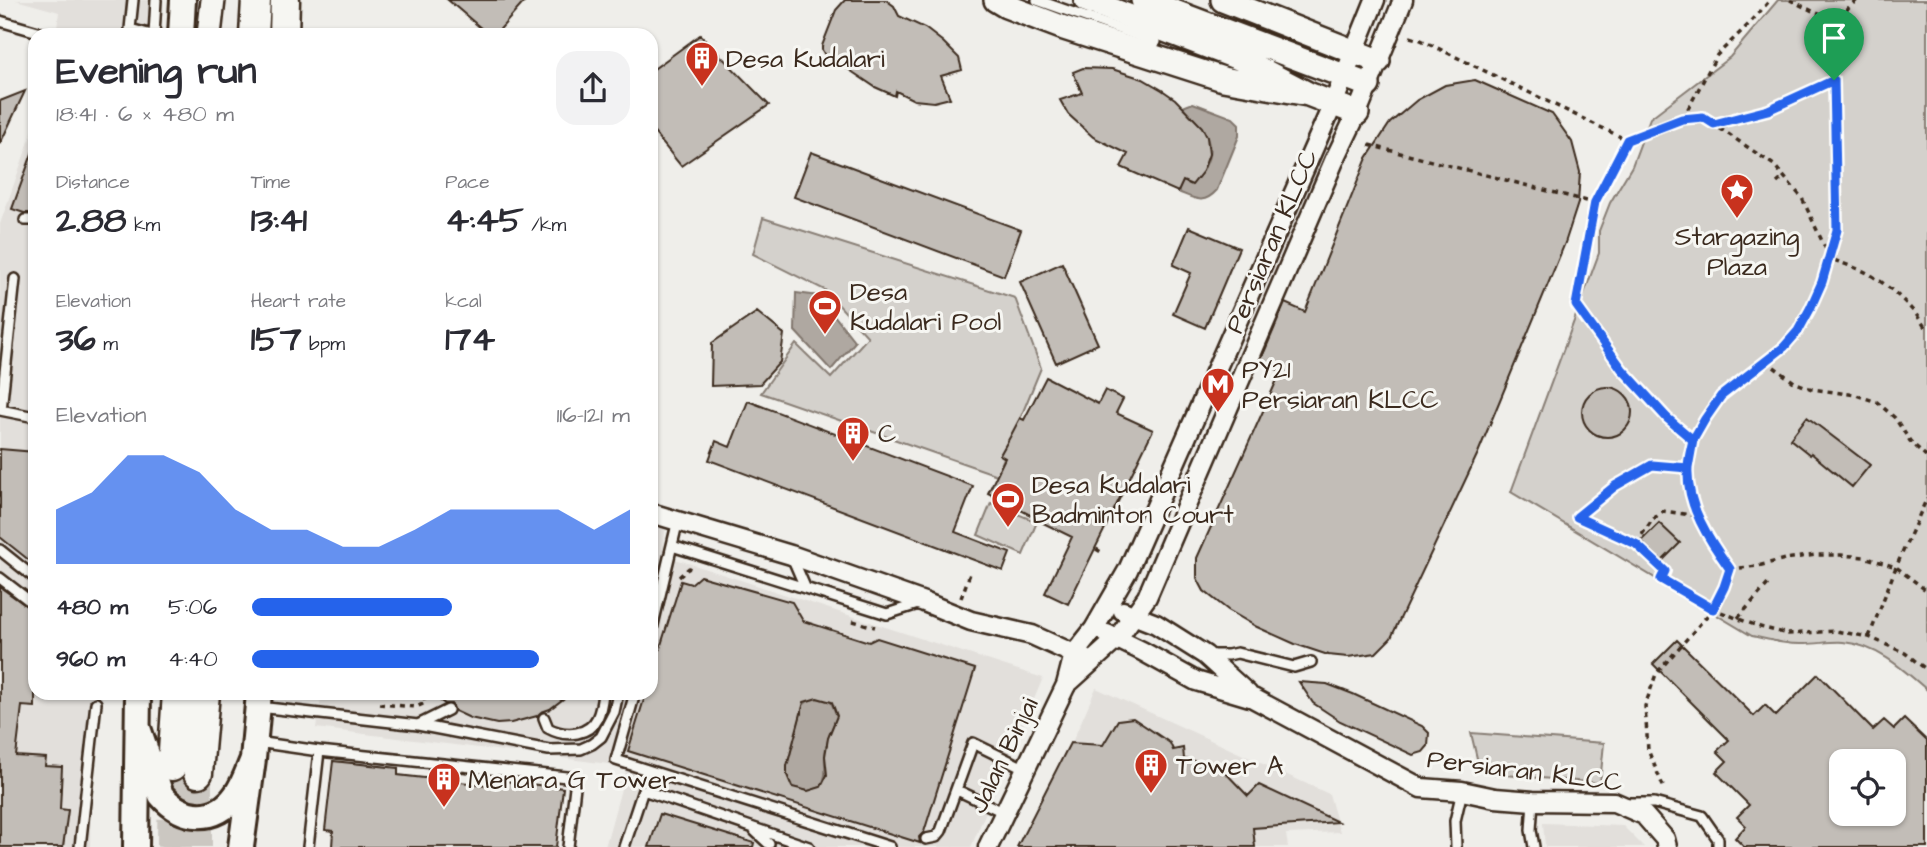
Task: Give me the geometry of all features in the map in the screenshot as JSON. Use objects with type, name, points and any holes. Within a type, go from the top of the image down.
[{"type":"main road","points":[[181,28],[183,0]]},
{"type":"main road","points":[[254,28],[256,0]]},
{"type":"main road","points":[[285,0],[286,28]]},
{"type":"main road","points":[[136,847],[138,700]]},
{"type":"main road","points":[[178,700],[185,769],[203,700]]},
{"type":"main road","points":[[241,847],[259,700]]},
{"type":"main road","points":[[138,728],[161,795],[183,813],[209,814],[227,806],[238,792],[254,750]]},
{"type":"street","points":[[210,28],[213,0]]},
{"type":"street","points":[[996,0],[1064,28],[1223,79],[1308,94]]},
{"type":"street","points":[[1086,0],[1241,59],[1308,94],[1357,113]]},
{"type":"street","points":[[1143,0],[1368,85]]},
{"type":"street","points":[[1223,0],[1378,61]]},
{"type":"street","name":"Persiaran KLCC","points":[[1066,685],[1083,658],[1094,629],[1128,570],[1376,0]]},
{"type":"street","name":"Persiaran KLCC","points":[[1083,658],[1117,639],[1147,597],[1357,113],[1403,0]]},
{"type":"street","points":[[658,515],[791,555],[971,621],[1032,635],[1083,658]]},
{"type":"street","name":"Persiaran KLCC","points":[[1109,605],[1156,624],[1205,655],[1253,698]]},
{"type":"street","name":"Persiaran KLCC","points":[[1094,629],[1196,681],[1253,698],[1421,788],[1533,801],[1614,802],[1643,815],[1665,839],[1667,847]]},
{"type":"street","name":"Jalan Binjai","points":[[988,847],[1066,685]]},
{"type":"lane","points":[[131,28],[133,0]]},
{"type":"lane","points":[[154,28],[156,0]]},
{"type":"lane","points":[[1037,0],[1156,42]]},
{"type":"lane","points":[[0,21],[28,29]]},
{"type":"lane","points":[[15,279],[1,410],[28,416]]},
{"type":"lane","points":[[658,605],[678,520]]},
{"type":"lane","points":[[673,546],[887,614],[924,602]]},
{"type":"lane","points":[[0,550],[28,572]]},
{"type":"lane","points":[[791,555],[805,587]]},
{"type":"lane","points":[[0,578],[28,600]]},
{"type":"lane","points":[[1205,655],[1237,653],[1294,667],[1311,662]]},
{"type":"lane","points":[[259,700],[302,713],[418,725],[548,750],[581,750],[601,737],[614,712],[617,700]]},
{"type":"lane","points":[[544,718],[548,728],[556,732],[579,733],[590,729],[597,720],[602,700]]},
{"type":"lane","points":[[633,700],[616,760],[856,830],[890,847]]},
{"type":"lane","points":[[80,847],[96,703]]},
{"type":"lane","points":[[418,725],[448,710]]},
{"type":"lane","points":[[926,839],[939,835],[973,743],[1026,769]]},
{"type":"lane","points":[[254,750],[319,751],[536,778],[576,778],[568,847]]},
{"type":"lane","points":[[308,847],[319,751]]},
{"type":"lane","points":[[624,847],[643,790],[809,847]]},
{"type":"lane","points":[[957,790],[1005,813]]},
{"type":"lane","points":[[1456,847],[1455,821],[1462,791]]},
{"type":"lane","points":[[1533,801],[1531,830],[1534,847]]},
{"type":"lane","points":[[1614,802],[1654,803],[1703,816],[1718,839],[1718,847]]},
{"type":"lane","points":[[707,824],[711,813]]},
{"type":"lane","points":[[750,827],[769,844]]},
{"type":"path","points":[[1682,119],[1717,55],[1770,0]]},
{"type":"path","points":[[1790,0],[1839,24]]},
{"type":"path","points":[[1730,569],[1703,527],[1691,498],[1688,468],[1693,440],[1721,396],[1784,347],[1798,331],[1810,309],[1830,258],[1837,230],[1834,80],[1836,45],[1839,24],[1848,8],[1857,0]]},
{"type":"path","points":[[1410,37],[1627,140]]},
{"type":"path","points":[[1714,124],[1768,110],[1834,80]]},
{"type":"path","points":[[1693,440],[1667,418],[1622,369],[1576,305],[1595,202],[1627,140],[1682,119],[1703,117],[1714,124],[1774,165],[1802,198],[1830,258],[1863,271],[1884,284],[1910,308],[1927,331]]},
{"type":"path","points":[[1368,145],[1595,202]]},
{"type":"path","points":[[1777,183],[1784,177]]},
{"type":"path","points":[[1766,361],[1794,382],[1812,389],[1856,395],[1877,402],[1895,418],[1910,441],[1927,457]]},
{"type":"path","points":[[1688,468],[1652,465],[1615,486],[1577,517],[1636,544],[1665,571],[1661,579],[1713,609],[1760,627],[1788,634],[1836,631],[1868,637],[1905,653],[1927,670]]},
{"type":"path","points":[[1868,637],[1927,498]]},
{"type":"path","points":[[1636,544],[1653,519],[1663,511],[1698,516]]},
{"type":"path","points":[[1096,549],[1101,552]]},
{"type":"path","points":[[1730,569],[1785,559],[1841,555],[1864,557],[1896,567],[1927,591]]},
{"type":"path","points":[[1663,786],[1648,750],[1645,706],[1656,674],[1713,609],[1730,569]]},
{"type":"path","points":[[960,600],[971,571]]},
{"type":"path","points":[[1738,618],[1769,584]]},
{"type":"path","points":[[379,704],[416,707],[425,703],[425,700]]},
{"type":"shaded area","points":[[16,0],[156,0],[154,28],[57,28],[59,12]]},
{"type":"shaded area","points":[[1778,0],[1927,0],[1927,690],[1889,659],[1855,644],[1792,644],[1752,636],[1511,492],[1599,253],[1599,231],[1610,203],[1632,166],[1650,118],[1730,57]]},
{"type":"shaded area","points":[[1193,103],[1233,118],[1239,124],[1239,136],[1217,190],[1203,199],[1178,192],[1183,181],[1192,184],[1202,172],[1210,153],[1209,144],[1200,126],[1183,107]]},
{"type":"shaded area","points":[[28,144],[28,700],[93,700],[90,847],[0,847],[0,224]]},
{"type":"shaded area","points":[[763,218],[1015,298],[1041,368],[997,475],[761,393],[796,344],[831,378],[868,337],[825,290],[753,254]]},
{"type":"shaded area","name":"Desa Kudalari Pool","points":[[796,293],[819,296],[855,342],[831,370],[795,331]]},
{"type":"shaded area","name":"Desa Kudalari Badminton Court","points":[[991,503],[1037,522],[1023,555],[978,535]]},
{"type":"shaded area","points":[[658,521],[666,522],[663,555],[1043,678],[971,847],[605,847],[626,771],[609,764],[316,728],[321,700],[658,700]]},
{"type":"shaded area","points":[[1096,688],[1329,794],[1340,832],[1286,834],[1288,847],[1026,847]]},
{"type":"shaded area","points":[[817,698],[831,702],[837,716],[827,744],[823,782],[821,787],[808,791],[792,787],[787,766],[803,705]]},
{"type":"shaded area","points":[[1471,733],[1604,743],[1600,783],[1480,771]]},
{"type":"shaded area","points":[[1543,823],[1623,826],[1644,847],[1545,847]]},
{"type":"building","points":[[448,0],[526,0],[501,28],[481,28]]},
{"type":"building","points":[[845,0],[886,0],[894,6],[899,16],[925,28],[943,42],[959,58],[962,70],[941,76],[950,98],[934,102],[914,100],[896,91],[895,96],[826,57],[822,46],[836,10]]},
{"type":"building","name":"Desa Kudalari","points":[[700,35],[769,105],[681,166],[658,138],[658,66]]},
{"type":"building","points":[[1083,68],[1112,69],[1143,79],[1175,99],[1202,127],[1207,137],[1209,154],[1203,171],[1192,185],[1183,181],[1178,192],[1121,167],[1128,154],[1093,137],[1068,114],[1060,100],[1082,93],[1073,72]]},
{"type":"building","points":[[1475,80],[1552,114],[1572,142],[1580,172],[1578,203],[1565,243],[1478,453],[1391,638],[1376,653],[1348,657],[1328,655],[1257,627],[1228,610],[1204,591],[1197,578],[1197,558],[1281,371],[1260,362],[1285,303],[1305,312],[1367,158],[1390,123],[1417,100],[1445,85]]},
{"type":"building","points":[[25,91],[0,144],[0,101]]},
{"type":"building","points":[[811,152],[1021,230],[1004,276],[794,197]]},
{"type":"building","points":[[28,165],[28,213],[12,209]]},
{"type":"building","points":[[1189,227],[1239,248],[1205,328],[1173,314],[1191,273],[1173,265]]},
{"type":"building","points":[[1062,263],[1098,344],[1056,363],[1020,282]]},
{"type":"building","points":[[757,312],[784,334],[780,362],[760,384],[711,386],[712,343]]},
{"type":"building","points":[[1046,377],[1098,404],[1105,390],[1123,399],[1116,413],[1153,430],[1068,604],[1045,593],[1072,537],[988,493],[1005,458],[1000,455],[1020,418],[1024,420]]},
{"type":"building","points":[[1607,387],[1625,394],[1632,412],[1625,430],[1607,437],[1589,430],[1582,412],[1589,394]]},
{"type":"building","points":[[748,401],[973,486],[955,532],[1010,553],[1003,571],[709,460],[716,441],[730,447]]},
{"type":"building","points":[[1807,417],[1870,465],[1852,487],[1790,439]]},
{"type":"building","points":[[0,449],[28,451],[28,559],[0,537]]},
{"type":"building","points":[[1659,523],[1680,543],[1662,561],[1641,541]]},
{"type":"building","points":[[700,576],[792,602],[803,621],[869,642],[877,638],[975,669],[924,832],[919,837],[920,843],[628,751],[644,700],[658,700],[658,655],[681,581],[691,584]],"holes":[[[817,698],[832,702],[837,716],[828,738],[825,756],[827,775],[821,787],[808,791],[792,787],[787,766],[804,702]]]},
{"type":"building","points":[[0,587],[28,607],[28,700],[35,700],[35,707],[22,706],[16,756],[46,758],[45,766],[62,767],[60,809],[68,810],[63,847],[0,847]]},
{"type":"building","points":[[1677,640],[1754,716],[1765,705],[1776,716],[1818,674],[1873,730],[1884,720],[1894,729],[1904,719],[1927,741],[1927,847],[1744,847],[1735,838],[1746,826],[1737,817],[1749,805],[1716,772],[1727,761],[1717,751],[1729,740],[1653,664]]},
{"type":"building","points":[[1299,682],[1327,684],[1422,726],[1429,733],[1428,746],[1423,752],[1413,755],[1340,721],[1313,703]]},
{"type":"building","points":[[439,700],[562,700],[537,716],[497,724],[470,718],[455,711],[451,704]]},
{"type":"building","points":[[1133,718],[1170,743],[1173,750],[1183,748],[1184,759],[1219,766],[1248,796],[1259,785],[1338,822],[1253,828],[1255,847],[1017,847],[1070,743],[1103,745],[1118,720]]},
{"type":"building","name":"Menara G Tower","points":[[333,761],[398,768],[398,775],[495,786],[495,780],[563,788],[556,847],[332,847],[333,831],[325,830]]},
{"type":"building","points":[[660,814],[754,843],[753,847],[649,847]]},
{"type":"tunnel","points":[[171,847],[172,766]]},
{"type":"tunnel","points":[[198,773],[198,847]]},
{"type":"place","name":"Desa Kudalari","points":[[702,88]]},
{"type":"place","name":"Stargazing Plaza","points":[[1737,220]]},
{"type":"place","name":"Desa Kudalari Pool","points":[[825,336]]},
{"type":"place","name":"PY21 Persiaran KLCC","points":[[1218,414]]},
{"type":"place","name":"C","points":[[853,463]]},
{"type":"place","name":"Desa Kudalari Badminton Court","points":[[1008,529]]},
{"type":"place","name":"Tower A","points":[[1151,795]]},
{"type":"place","name":"Menara G Tower","points":[[444,809]]},
{"type":"route","points":[[1834,80],[1768,110],[1714,124],[1703,117],[1682,119],[1627,140],[1595,202],[1576,305],[1622,369],[1667,418],[1693,440],[1688,468],[1691,498],[1703,527],[1730,569],[1713,609],[1661,579],[1665,571],[1636,544],[1577,517],[1615,486],[1652,465],[1688,468],[1693,440],[1721,396],[1784,347],[1798,331],[1822,282],[1837,230],[1834,80]]}]
